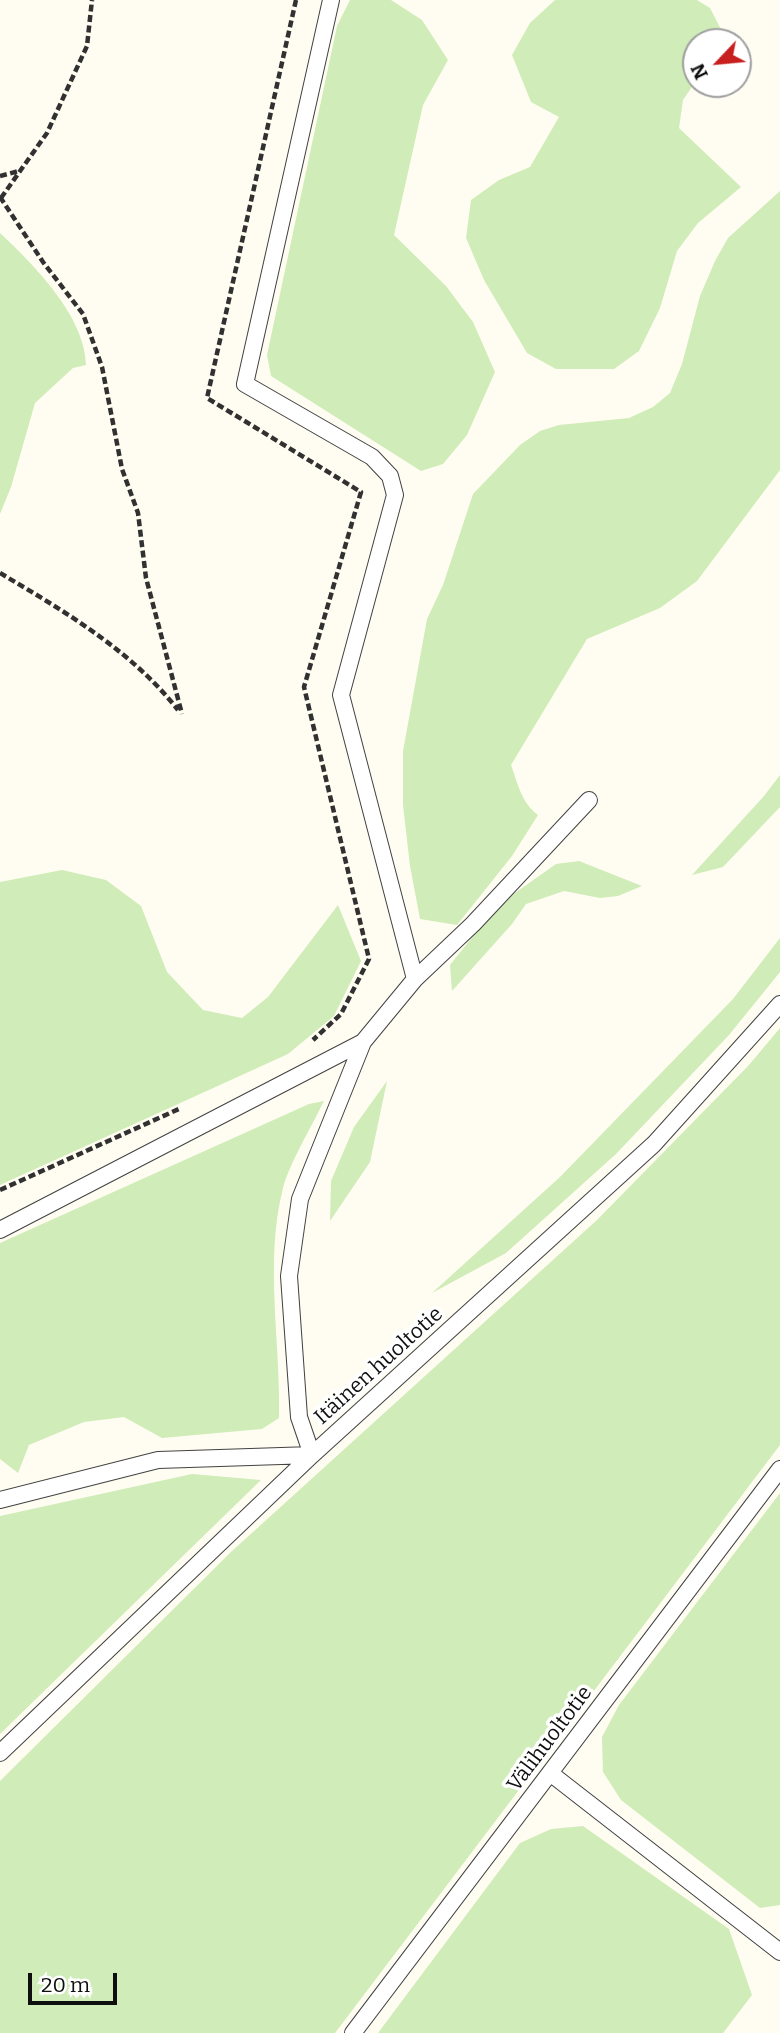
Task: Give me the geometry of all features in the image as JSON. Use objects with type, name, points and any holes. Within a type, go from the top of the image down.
[{"type":"lane","points":[[331,0],[245,384],[372,457],[390,475],[395,495],[341,695],[415,979]]},
{"type":"lane","points":[[0,1500],[158,1460],[312,1455],[299,1417],[289,1276],[300,1199],[363,1042],[415,979],[473,925],[589,800]]},
{"type":"lane","name":"Itäinen huoltotie","points":[[0,1754],[312,1455],[654,1144],[780,1004]]},
{"type":"lane","points":[[0,1230],[363,1042]]},
{"type":"lane","name":"Välihuoltotie","points":[[353,2033],[780,1469]]},
{"type":"lane","points":[[550,1773],[780,1952]]},
{"type":"path","points":[[0,573],[76,619],[159,685],[181,714],[146,578],[138,513],[122,469],[99,356],[83,314],[0,197],[47,134],[87,46],[92,0]]},
{"type":"path","points":[[296,0],[207,397],[361,492],[304,687],[369,960],[341,1014],[304,1048]]},
{"type":"path","points":[[0,176],[20,171]]},
{"type":"path","points":[[0,1190],[184,1106]]},
{"type":"green space","points":[[350,0],[391,0],[422,20],[448,60],[423,105],[394,235],[446,286],[473,322],[495,372],[467,435],[443,464],[421,471],[271,376],[267,355],[337,26]]},
{"type":"green space","points":[[555,0],[697,0],[710,8],[720,28],[682,28],[682,98],[684,98],[679,128],[741,187],[698,223],[677,251],[660,308],[639,351],[614,369],[556,369],[527,353],[484,280],[466,238],[471,200],[499,180],[530,167],[559,117],[531,102],[512,55],[530,23]]},
{"type":"green space","points":[[780,191],[780,470],[697,581],[660,608],[587,639],[511,765],[524,798],[538,815],[512,856],[457,925],[420,919],[403,805],[403,751],[427,619],[443,585],[473,494],[520,445],[540,431],[559,425],[629,418],[653,407],[670,393],[682,364],[700,296],[715,261],[728,238]]},
{"type":"green space","points":[[0,233],[42,276],[67,310],[77,328],[86,365],[73,368],[35,403],[11,487],[0,514]]},
{"type":"green space","points":[[780,775],[780,807],[723,867],[692,875],[764,796]]},
{"type":"green space","points":[[579,861],[642,886],[618,896],[600,898],[564,891],[526,904],[512,924],[452,991],[450,965],[498,905],[556,864]]},
{"type":"green space","points":[[62,870],[106,880],[141,906],[167,972],[203,1010],[242,1018],[268,997],[338,905],[361,961],[334,1016],[288,1054],[0,1185],[0,882]]},
{"type":"green space","points":[[780,938],[780,972],[729,1035],[616,1154],[506,1253],[432,1293],[560,1177],[733,999]]},
{"type":"green space","points":[[780,1028],[780,1445],[335,2033],[0,2033],[0,1781],[232,1551],[597,1220],[749,1065]]},
{"type":"green space","points":[[387,1081],[370,1162],[330,1221],[331,1181],[354,1127]]},
{"type":"green space","points":[[324,1101],[286,1178],[277,1216],[274,1273],[279,1418],[262,1429],[162,1438],[124,1417],[84,1422],[29,1445],[18,1473],[0,1459],[0,1243],[309,1104]]},
{"type":"green space","points":[[192,1474],[261,1480],[0,1734],[0,1516]]},
{"type":"green space","points":[[780,1493],[780,1905],[760,1908],[621,1800],[603,1772],[602,1737],[619,1705]]},
{"type":"green space","points":[[583,1826],[729,1929],[752,1995],[723,2033],[378,2033],[520,1843],[551,1829]]}]
